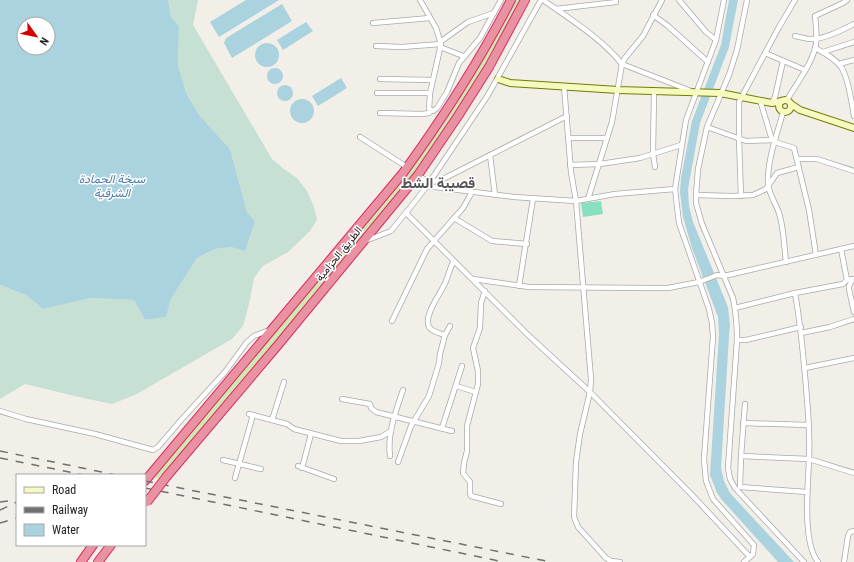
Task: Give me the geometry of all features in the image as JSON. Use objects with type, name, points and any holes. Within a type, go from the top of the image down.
[{"type":"highway","name":"الطريق الحزامية","points":[[146,480],[380,202],[407,167],[464,84],[512,0]]},
{"type":"highway","name":"الطريق الحزامية","points":[[146,503],[418,175],[455,122],[489,67],[525,0]]},
{"type":"highway","points":[[81,562],[92,546]]},
{"type":"highway","points":[[98,562],[110,546]]},
{"type":"street","points":[[420,0],[430,18],[440,44],[430,93],[430,111]]},
{"type":"street","points":[[380,113],[427,113],[436,110],[444,97],[456,68],[464,56],[480,38],[501,0]]},
{"type":"street","points":[[363,242],[391,231],[428,184],[498,79],[542,0],[595,38],[622,64],[697,93]]},
{"type":"street","points":[[556,10],[616,2],[615,0]]},
{"type":"street","points":[[588,199],[612,122],[622,64],[643,36],[662,0]]},
{"type":"street","points":[[679,0],[706,32],[716,40]]},
{"type":"street","points":[[724,0],[716,40],[686,120],[675,188],[678,223],[709,310],[712,323],[713,337],[704,459],[706,481],[713,499],[754,544],[754,551],[744,562]]},
{"type":"street","points":[[747,0],[737,50],[729,75],[717,93],[707,127],[698,169],[696,203],[702,224],[724,276],[735,308],[738,327],[728,468],[730,480],[804,562]]},
{"type":"street","points":[[741,196],[739,102],[795,0]]},
{"type":"street","points":[[786,262],[781,220],[768,186],[773,141],[785,106],[805,70],[815,48],[817,38],[815,16],[847,0]]},
{"type":"street","points":[[440,44],[468,22],[494,13]]},
{"type":"street","points":[[653,15],[668,26],[708,62]]},
{"type":"street","points":[[373,23],[430,18]]},
{"type":"street","points":[[795,36],[811,39],[817,38],[854,24]]},
{"type":"street","points":[[822,52],[854,42]]},
{"type":"street","points":[[376,46],[402,47],[440,44],[464,56]]},
{"type":"street","points":[[815,48],[839,64],[844,71],[852,96],[854,116]]},
{"type":"street","points":[[766,53],[805,70]]},
{"type":"street","points":[[839,64],[854,60]]},
{"type":"street","points":[[772,103],[775,98],[783,61]]},
{"type":"street","points":[[380,78],[432,80]]},
{"type":"street","points":[[847,79],[854,78]]},
{"type":"street","points":[[498,79],[510,83],[618,90],[717,93],[742,96],[800,110],[854,128]]},
{"type":"street","points":[[564,86],[570,165],[576,201],[590,350],[591,379],[590,392],[580,434],[576,462],[574,517],[578,526],[606,558],[612,561],[620,562]]},
{"type":"street","points":[[654,91],[654,167]]},
{"type":"street","points":[[377,93],[430,93]]},
{"type":"street","points":[[760,100],[773,141]]},
{"type":"street","points":[[428,184],[445,178],[567,116]]},
{"type":"street","points":[[707,127],[746,141],[773,141],[792,146],[794,148],[809,210],[816,255]]},
{"type":"street","points":[[360,137],[407,167]]},
{"type":"street","points":[[568,138],[607,138]]},
{"type":"street","points":[[570,165],[600,164],[640,158],[681,145]]},
{"type":"street","points":[[490,155],[495,194]]},
{"type":"street","points":[[797,159],[817,159],[854,170]]},
{"type":"street","points":[[696,195],[741,196],[755,194],[768,186],[778,173],[799,168]]},
{"type":"street","points":[[418,175],[428,184],[472,192],[533,199],[576,201],[615,194],[675,188]]},
{"type":"street","points":[[392,321],[427,250],[463,208],[472,192]]},
{"type":"street","points":[[519,286],[533,199]]},
{"type":"street","points":[[407,212],[407,215],[528,335],[590,392],[694,496],[750,557]]},
{"type":"street","points":[[454,218],[492,241],[526,244]]},
{"type":"street","points":[[472,279],[519,286],[668,288],[699,282],[716,275],[724,276],[854,246]]},
{"type":"street","points":[[841,249],[847,280]]},
{"type":"street","points":[[445,335],[435,332],[429,327],[428,322],[430,309],[447,280],[454,261]]},
{"type":"street","points":[[735,308],[795,293],[843,284],[847,280],[854,279]]},
{"type":"street","points":[[854,279],[849,286],[854,312]]},
{"type":"street","points":[[485,292],[481,303],[480,328],[473,348],[478,370],[478,384],[467,426],[467,451],[463,473],[470,482],[471,496],[501,504]]},
{"type":"street","points":[[795,293],[801,326],[808,425],[809,535],[816,561]]},
{"type":"street","points":[[801,334],[854,319]]},
{"type":"street","points":[[398,462],[405,441],[429,396],[440,363],[440,354],[445,335],[450,326]]},
{"type":"street","points":[[737,340],[746,340],[801,326]]},
{"type":"street","points":[[0,411],[26,419],[95,434],[153,450],[158,447],[225,372],[247,342],[261,332],[270,332]]},
{"type":"street","points":[[804,368],[854,358]]},
{"type":"street","points":[[442,428],[462,366]]},
{"type":"street","points":[[272,420],[284,382]]},
{"type":"street","points":[[456,386],[476,392]]},
{"type":"street","points":[[390,456],[389,447],[391,431],[403,390]]},
{"type":"street","points":[[342,399],[370,404],[372,410],[415,420],[452,431]]},
{"type":"street","points":[[744,404],[741,488],[808,492]]},
{"type":"street","points":[[235,478],[251,414],[286,424],[294,429],[341,441],[359,441],[381,437],[391,431]]},
{"type":"street","points":[[743,423],[808,425]]},
{"type":"street","points":[[311,434],[300,467],[334,479]]},
{"type":"street","points":[[741,456],[809,459],[854,473]]},
{"type":"street","points":[[223,460],[261,469]]},
{"type":"street","points":[[844,562],[848,536],[850,532],[854,531]]},
{"type":"green space","points":[[168,0],[198,0],[193,25],[272,159],[297,178],[307,191],[314,207],[317,220],[310,231],[288,252],[263,266],[254,278],[243,326],[232,339],[135,395],[112,404],[25,384],[0,399],[0,285],[26,295],[43,309],[91,298],[134,300],[145,320],[166,317],[171,299],[197,258],[215,249],[232,247],[255,221],[247,212],[230,149],[200,116],[186,93],[178,65],[179,28],[171,16]]},
{"type":"green space","points":[[514,0],[523,0],[485,69],[409,182],[273,346],[159,479],[153,476],[402,178]]},
{"type":"green space","points":[[601,201],[603,214],[583,217],[581,203]]},
{"type":"water","name":"سبخة الحمادة الشرقية","points":[[0,0],[168,0],[171,16],[179,27],[178,65],[186,93],[200,116],[230,149],[247,212],[255,221],[245,251],[232,247],[215,249],[197,258],[171,299],[166,317],[145,320],[134,300],[91,298],[43,309],[26,295],[0,285]]},
{"type":"water","points":[[246,0],[279,0],[219,37],[210,22]]},
{"type":"water","points":[[729,0],[738,0],[729,47],[700,123],[688,189],[689,206],[693,222],[728,307],[730,325],[721,468],[724,481],[730,493],[794,562],[778,562],[722,500],[717,493],[710,475],[719,334],[718,317],[692,248],[683,217],[680,192],[681,178],[692,121],[721,45]]},
{"type":"water","points":[[282,4],[292,21],[232,58],[224,43],[226,38]]},
{"type":"water","points":[[306,22],[313,31],[283,50],[277,40]]},
{"type":"water","points":[[267,43],[272,44],[278,50],[278,60],[272,66],[267,67],[262,66],[256,60],[255,55],[256,50],[262,44]]},
{"type":"water","points":[[275,68],[281,70],[283,76],[281,82],[275,84],[269,82],[267,76],[269,70]]},
{"type":"water","points":[[341,78],[347,88],[318,106],[312,96]]},
{"type":"water","points":[[285,85],[291,87],[293,93],[291,99],[285,101],[279,99],[277,93],[279,87]]},
{"type":"water","points":[[302,99],[307,100],[313,106],[313,116],[307,122],[302,123],[297,122],[291,116],[290,111],[291,106],[297,100]]},
{"type":"railway","points":[[0,451],[111,474]]},
{"type":"railway","points":[[0,458],[79,474]]},
{"type":"railway","points":[[146,481],[551,562]]},
{"type":"railway","points":[[146,488],[504,562]]},
{"type":"railway","points":[[0,502],[16,500]]},
{"type":"railway","points":[[0,510],[16,502]]},
{"type":"railway","points":[[0,523],[16,518]]},
{"type":"district","name":"قصيبة الشط","points":[[438,183]]}]
